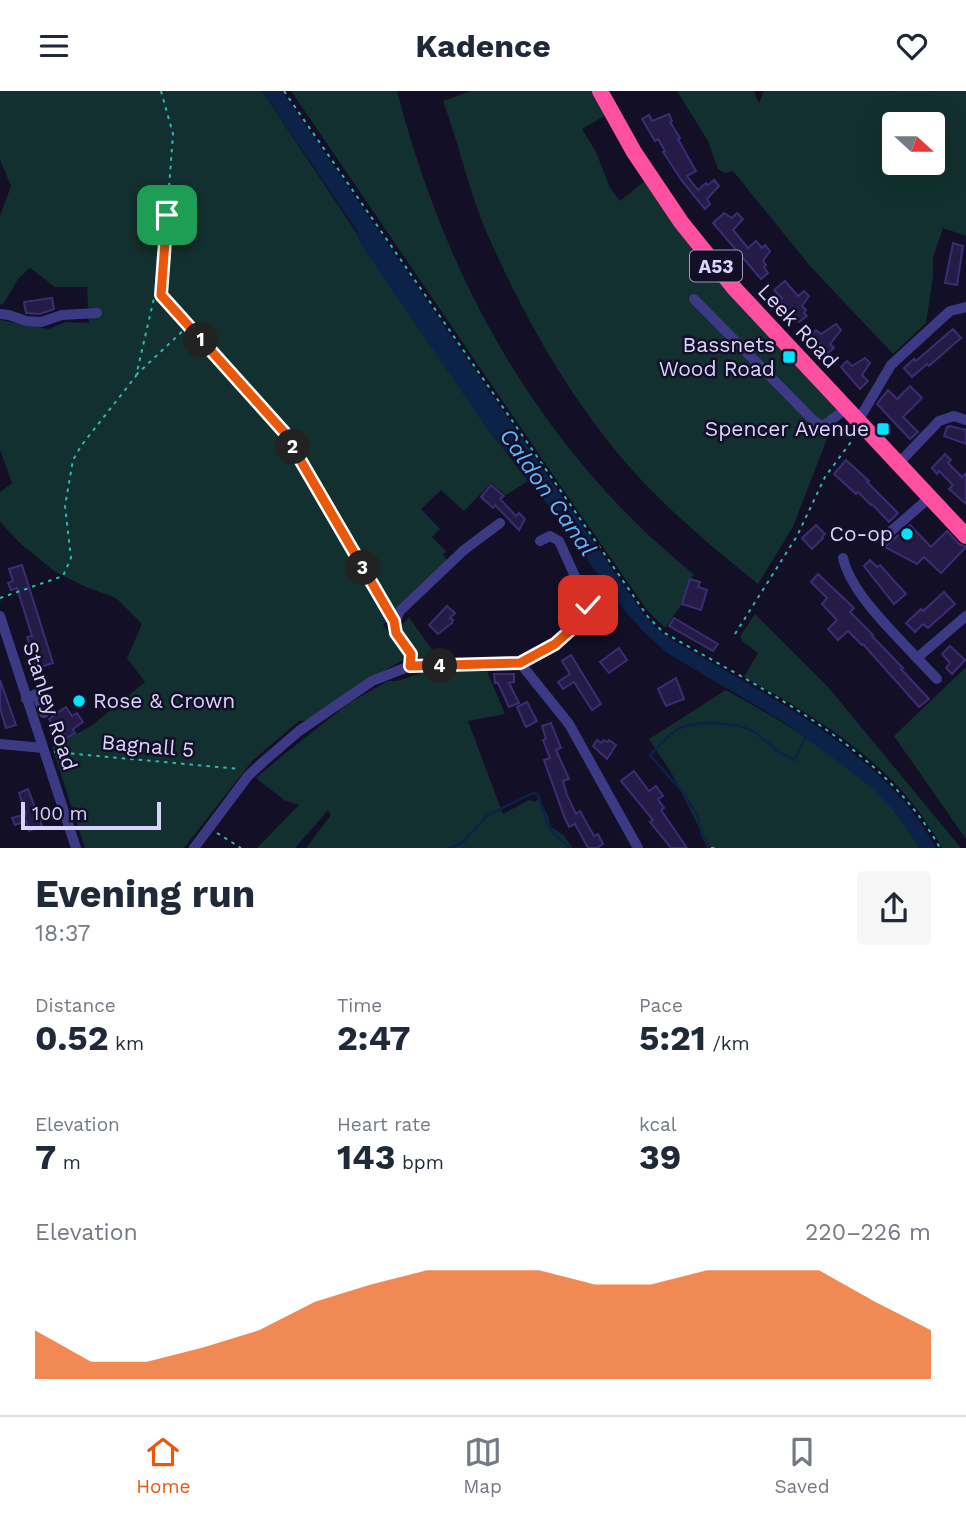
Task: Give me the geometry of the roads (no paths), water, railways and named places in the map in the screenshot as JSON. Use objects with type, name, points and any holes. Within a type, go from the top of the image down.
[{"type":"highway","name":"Leek Road","points":[[600,91],[634,152],[681,222],[743,297],[966,536]]},
{"type":"street","points":[[694,299],[814,421],[828,424],[846,409]]},
{"type":"street","points":[[860,423],[891,365],[950,311],[966,307]]},
{"type":"street","points":[[0,314],[41,322],[62,315],[97,313]]},
{"type":"street","points":[[899,463],[939,421],[954,416],[966,420]]},
{"type":"street","points":[[890,532],[929,498]]},
{"type":"street","points":[[410,666],[411,654],[396,633],[394,621],[400,611],[464,550],[500,523]]},
{"type":"street","points":[[194,848],[248,776],[299,731],[372,681],[410,666],[520,663],[555,644],[583,619],[588,605],[570,562],[556,538],[547,537],[540,541]]},
{"type":"street","points":[[841,566],[882,619],[937,679]]},
{"type":"street","name":"Stanley Road","points":[[0,616],[76,848]]},
{"type":"street","points":[[917,658],[966,616]]},
{"type":"street","points":[[520,663],[569,724],[638,848]]},
{"type":"street","points":[[26,699],[36,694],[44,713]]},
{"type":"street","points":[[0,744],[43,748]]},
{"type":"water","name":"Caldon Canal","points":[[262,91],[282,91],[644,615],[658,630],[674,641],[783,705],[855,755],[887,783],[914,814],[936,848],[920,848],[894,811],[873,789],[785,723],[667,653],[623,609],[546,502],[482,421],[362,246],[358,232]]},
{"type":"waterway","points":[[710,848],[702,836],[698,817],[685,795],[650,755],[674,731],[695,724],[728,724],[747,729],[795,760],[807,734]]},
{"type":"waterway","points":[[450,848],[462,843],[488,815],[533,793],[539,798],[551,830],[569,848]]},
{"type":"place","name":"Bassnets Wood Road","points":[[789,357]]},
{"type":"place","name":"Spencer Avenue","points":[[883,429]]},
{"type":"place","name":"Co-op","points":[[907,534]]},
{"type":"place","name":"Rose & Crown","points":[[79,701]]}]
